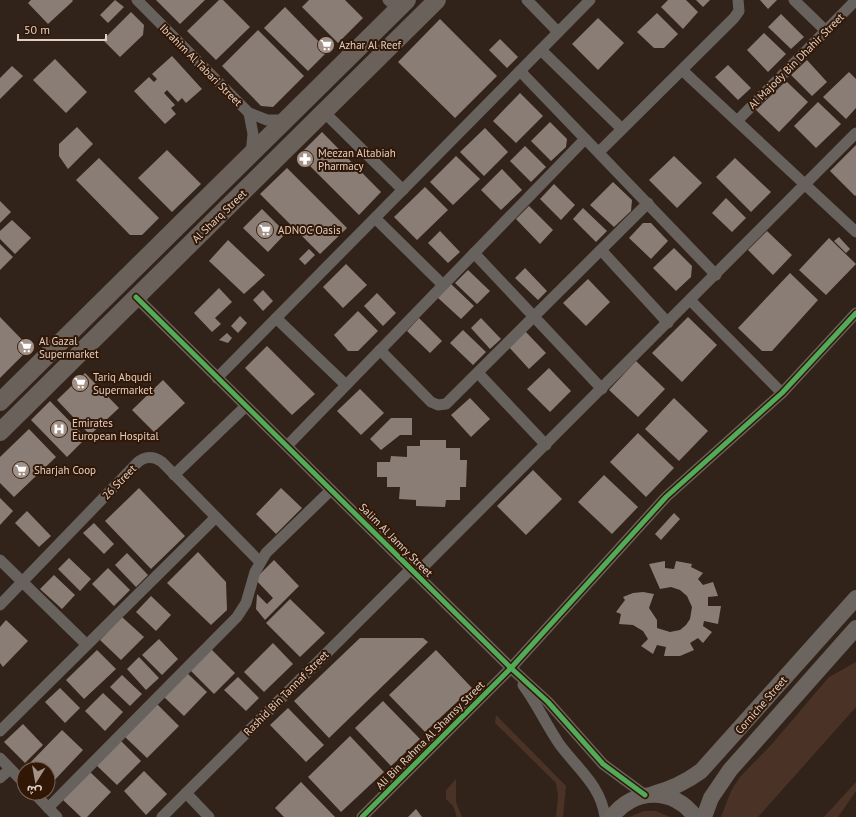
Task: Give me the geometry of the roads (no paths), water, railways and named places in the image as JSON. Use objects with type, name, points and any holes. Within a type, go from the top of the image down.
[{"type":"main road","name":"Al Sharq Street","points":[[0,432],[437,0]]},
{"type":"main road","name":"Al Sharq Street","points":[[0,402],[286,120],[398,3]]},
{"type":"main road","name":"Corniche Street","points":[[612,817],[621,806],[632,799],[676,787],[701,771],[856,598]]},
{"type":"main road","points":[[833,654],[829,648],[829,641],[856,608]]},
{"type":"main road","name":"Corniche Street","points":[[704,817],[711,798],[730,770],[856,628]]},
{"type":"main road","points":[[649,794],[669,796],[683,804],[695,817]]},
{"type":"street","name":"Ibrahim Al Tabari Street","points":[[137,0],[249,113],[267,120],[286,120]]},
{"type":"street","points":[[527,0],[558,32]]},
{"type":"street","points":[[217,378],[590,0]]},
{"type":"street","points":[[599,152],[737,15],[740,6],[738,0]]},
{"type":"street","points":[[794,0],[826,31]]},
{"type":"street","name":"Al Majody Bin Dhahir Street","points":[[737,121],[856,0]]},
{"type":"street","points":[[541,50],[622,129]]},
{"type":"street","points":[[682,70],[856,232]]},
{"type":"street","points":[[520,71],[716,275]]},
{"type":"street","points":[[324,112],[403,190]]},
{"type":"street","name":"Ibrahim Al Tabari Street","points":[[249,113],[253,134],[250,155]]},
{"type":"street","name":"Rashid Bin Tannaf Street","points":[[162,817],[413,571],[546,445],[856,133]]},
{"type":"street","points":[[287,446],[586,138]]},
{"type":"street","points":[[380,350],[432,402],[438,406],[449,402],[648,203]]},
{"type":"street","points":[[375,218],[443,285]]},
{"type":"street","points":[[601,250],[668,323]]},
{"type":"street","points":[[474,253],[602,389]]},
{"type":"street","name":"Salim Al Jamry Street","points":[[136,297],[511,668],[548,702],[603,764],[630,786],[649,794]]},
{"type":"street","points":[[690,300],[782,393]]},
{"type":"street","name":"Ali Bin Rahma Al Shamsy Street","points":[[362,817],[511,668],[666,497],[782,393],[856,313]]},
{"type":"street","points":[[276,318],[346,385]]},
{"type":"street","points":[[478,373],[546,445]]},
{"type":"street","points":[[174,475],[246,406]]},
{"type":"street","name":"26 Street","points":[[0,605],[141,460],[146,458],[157,459],[260,562]]},
{"type":"street","points":[[48,808],[237,617],[246,603],[255,572],[260,562],[274,546],[331,490]]},
{"type":"street","points":[[0,731],[215,518]]},
{"type":"street","points":[[0,560],[87,645]]},
{"type":"street","name":"Salim Al Jamry Street","points":[[511,668],[536,704],[560,745],[595,787],[601,800],[605,817]]},
{"type":"street","points":[[0,758],[16,775]]},
{"type":"street","points":[[0,778],[10,769]]},
{"type":"street","points":[[186,793],[209,817]]},
{"type":"street","points":[[41,801],[57,817]]},
{"type":"place","name":"Azhar Al Reef","points":[[326,45]]},
{"type":"place","name":"Meezan Altabiah Pharmacy","points":[[305,159]]},
{"type":"place","name":"ADNOC Oasis","points":[[265,230]]},
{"type":"place","name":"Al Gazal Supermarket","points":[[26,347]]},
{"type":"place","name":"Tariq Abqudi Supermarket","points":[[80,383]]},
{"type":"place","name":"Emirates European Hospital","points":[[59,429]]},
{"type":"place","name":"Sharjah Coop","points":[[21,470]]}]
